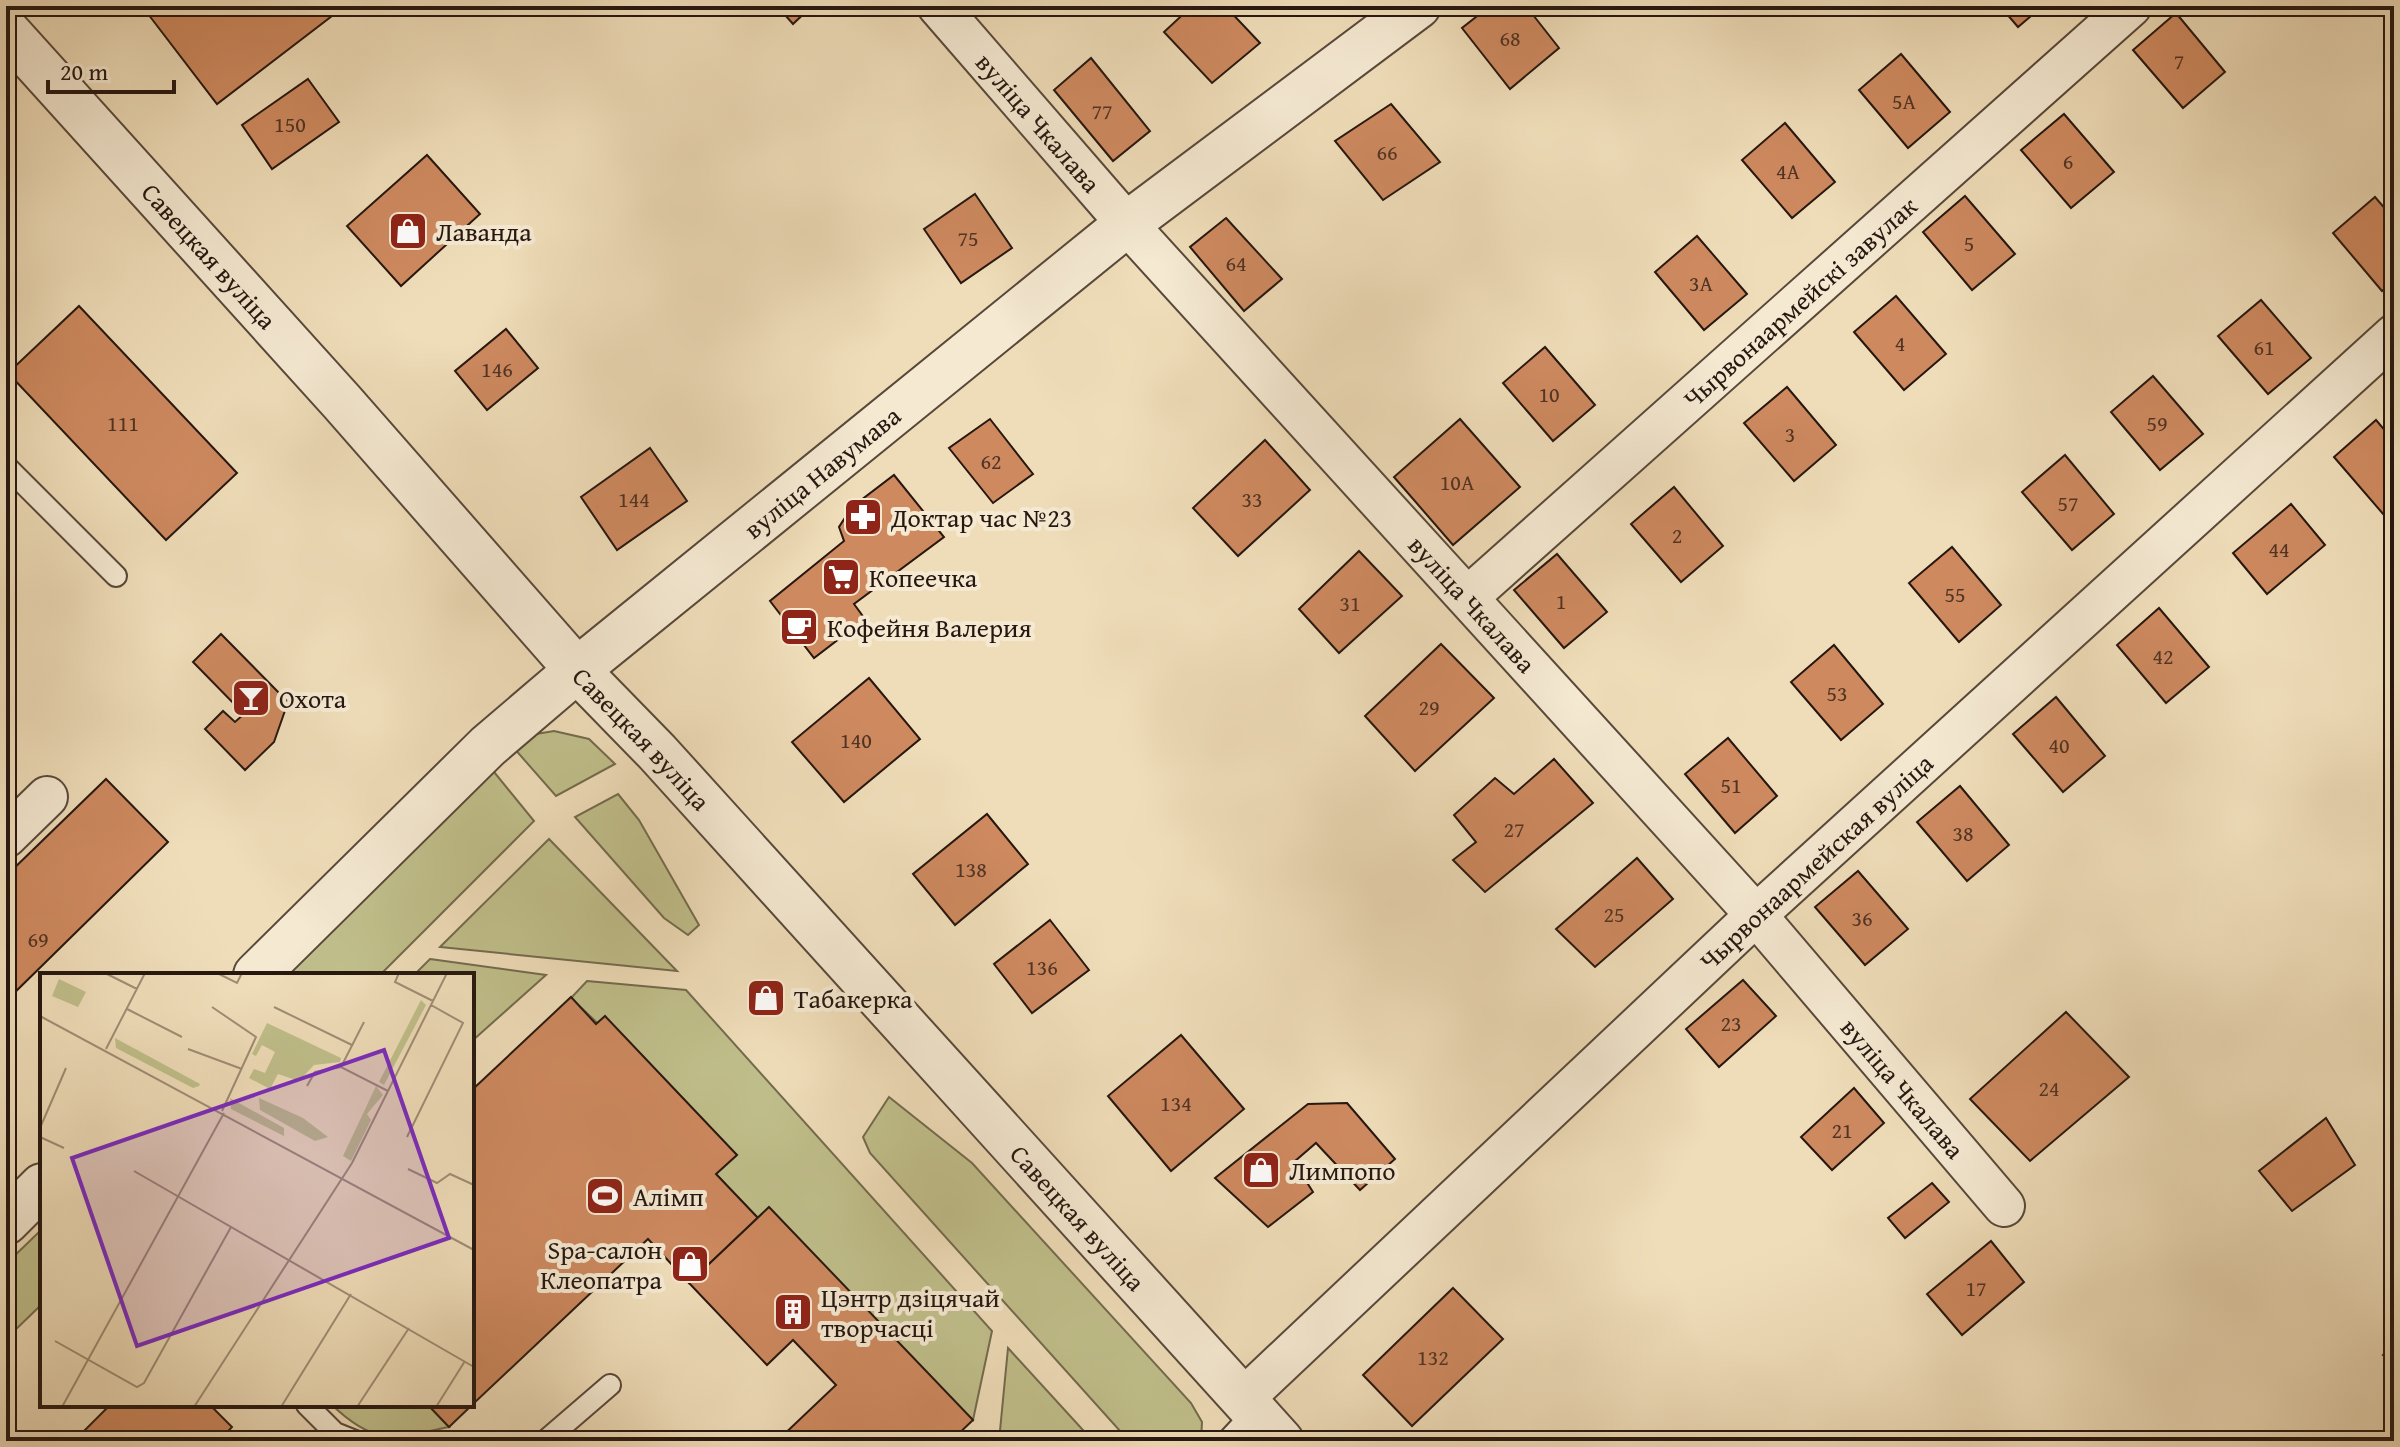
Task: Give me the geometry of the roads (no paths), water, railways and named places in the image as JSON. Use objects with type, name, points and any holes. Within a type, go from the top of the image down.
[{"type":"street","name":"вуліца Чкалава","points":[[938,6],[1127,224],[1756,915],[2004,1206]]},
{"type":"street","name":"вуліца Навумава","points":[[258,973],[488,746],[577,670],[1127,224],[1418,6]]},
{"type":"street","name":"Чырвонаармейскі завулак","points":[[1468,597],[2131,6]]},
{"type":"street","name":"Савецкая вуліца","points":[[6,30],[342,402],[577,670],[657,752],[1252,1423]]},
{"type":"street","name":"Чырвонаармейская вуліца","points":[[1252,1423],[1756,915],[2394,335]]},
{"type":"street","points":[[6,837],[47,797]]},
{"type":"street","points":[[6,1222],[40,1188]]},
{"type":"lane","points":[[6,466],[116,576]]},
{"type":"lane","points":[[545,1441],[610,1385]]},
{"type":"lane","points":[[308,1407],[331,1437],[355,1441]]},
{"type":"place","name":"Лаванда","points":[[408,231]]},
{"type":"place","name":"Доктар час №23","points":[[863,517]]},
{"type":"place","name":"Копеечка","points":[[841,577]]},
{"type":"place","name":"Кофейня Валерия","points":[[799,627]]},
{"type":"place","name":"Охота","points":[[251,698]]},
{"type":"place","name":"Табакерка","points":[[766,998]]},
{"type":"place","name":"Лимпопо","points":[[1261,1170]]},
{"type":"place","name":"Алімп","points":[[605,1196]]},
{"type":"place","name":"Spa-салон Клеопатра","points":[[690,1264]]},
{"type":"place","name":"Цэнтр дзіцячай творчасці","points":[[793,1312]]}]
